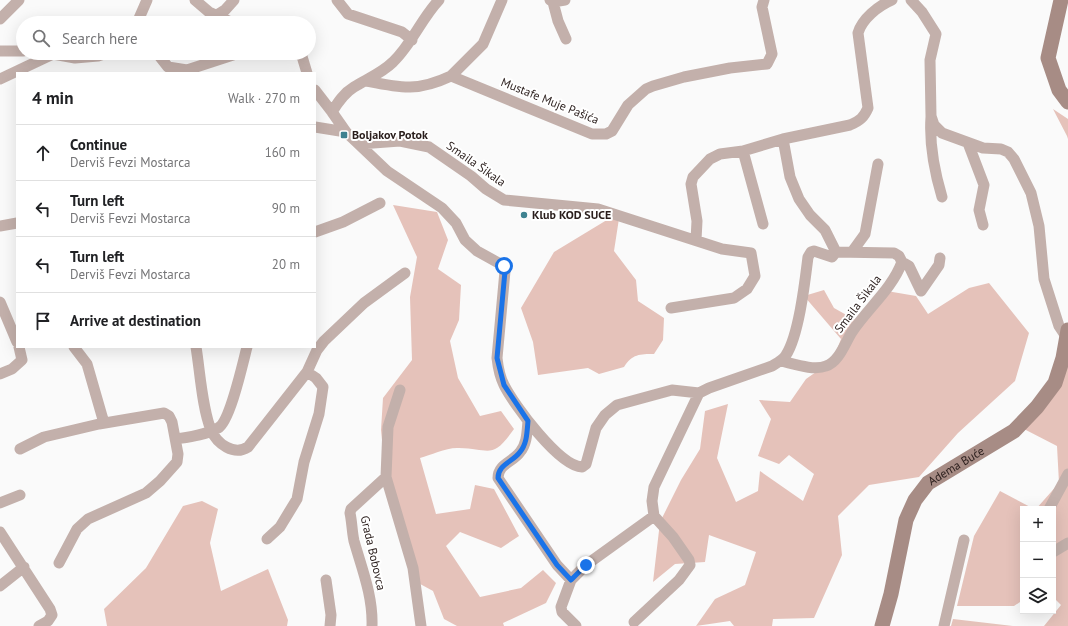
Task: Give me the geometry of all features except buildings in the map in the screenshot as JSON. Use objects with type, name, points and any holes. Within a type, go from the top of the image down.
[{"type":"street","points":[[0,19],[18,0]]},
{"type":"street","points":[[140,16],[147,0]]},
{"type":"street","points":[[195,0],[202,8],[217,15],[225,10],[234,0]]},
{"type":"street","points":[[337,0],[348,14],[402,32],[412,40]]},
{"type":"street","points":[[332,112],[341,98],[353,87],[366,81],[392,63],[412,40],[429,11],[439,0]]},
{"type":"street","points":[[366,81],[400,88],[413,88],[427,86],[451,76],[483,44],[502,0]]},
{"type":"street","points":[[565,0],[552,1],[558,21],[566,39]]},
{"type":"street","name":"Mustafe Muje Pašića","points":[[451,76],[592,134],[606,134],[612,131],[628,105],[646,89],[707,72],[767,64],[772,54],[762,8],[764,0]]},
{"type":"street","points":[[696,240],[697,221],[691,184],[693,177],[710,159],[720,154],[743,151],[783,139],[850,125],[858,122],[865,116],[868,108],[858,33],[860,25],[882,5],[892,0]]},
{"type":"street","points":[[911,0],[930,22],[936,34],[930,60],[930,133],[934,171],[942,197]]},
{"type":"street","points":[[1062,1],[1053,29],[1048,58],[1059,90],[1068,102]]},
{"type":"street","points":[[0,51],[16,51]]},
{"type":"street","points":[[0,79],[38,60]]},
{"type":"street","points":[[162,60],[168,67],[187,70],[218,60]]},
{"type":"street","points":[[301,60],[307,72]]},
{"type":"street","points":[[316,91],[346,132],[387,171],[442,208],[456,224],[465,240],[477,251],[504,266],[505,271],[497,358],[504,385],[528,421],[557,453],[577,466],[582,467],[586,464],[596,428],[605,414],[617,405],[672,390],[699,393],[709,388],[772,366],[781,361],[787,355],[796,329],[808,257],[811,252],[814,251],[832,257],[836,252]]},
{"type":"street","points":[[931,116],[934,125],[942,133],[983,148],[1008,152],[1014,159],[1031,193],[1039,226],[1044,279],[1059,326],[1067,334]]},
{"type":"street","points":[[316,127],[324,127],[346,132]]},
{"type":"street","points":[[783,139],[790,177],[799,199],[810,215],[825,230],[836,252]]},
{"type":"street","name":"Smaila Šikala","points":[[360,144],[400,141],[429,147],[471,176],[486,189],[504,200],[598,209],[722,249],[747,251],[751,253],[755,276],[747,289],[734,298],[671,308]]},
{"type":"street","points":[[968,143],[984,185],[979,210],[983,225]]},
{"type":"street","points":[[743,151],[763,224]]},
{"type":"street","points":[[852,252],[865,234],[878,164]]},
{"type":"street","points":[[316,232],[344,222],[380,203]]},
{"type":"street","points":[[0,226],[16,223]]},
{"type":"street","points":[[836,252],[894,253],[899,256],[902,262],[909,266],[921,291],[939,265],[940,258]]},
{"type":"street","name":"Smaila Šikala","points":[[781,361],[819,368],[828,366],[834,361],[853,331],[888,287],[902,262]]},
{"type":"street","points":[[196,348],[207,419],[211,430],[216,440],[226,448],[231,450],[243,450],[248,447],[307,372],[317,350],[324,341],[364,303],[405,273]]},
{"type":"street","points":[[2,310],[16,317]]},
{"type":"street","points":[[2,310],[16,340]]},
{"type":"street","name":"Adema Buće","points":[[882,626],[891,594],[906,520],[914,500],[928,483],[1014,431],[1037,407],[1055,383],[1067,334]]},
{"type":"street","points":[[0,374],[12,369],[22,360],[19,348]]},
{"type":"street","points":[[75,348],[87,364],[104,423]]},
{"type":"street","points":[[176,439],[217,429],[225,421],[248,348]]},
{"type":"street","points":[[267,539],[280,527],[297,499],[304,462],[319,414],[323,387],[316,378],[307,372]]},
{"type":"street","points":[[400,390],[388,428],[386,477],[413,568],[421,626]]},
{"type":"street","points":[[634,622],[679,580],[690,565],[689,560],[677,543],[654,516],[652,501],[654,487],[699,393]]},
{"type":"street","points":[[20,449],[44,437],[104,423],[164,413],[169,416],[172,422],[178,454],[177,462],[160,481],[146,493],[88,519],[73,534],[59,563]]},
{"type":"street","points":[[528,421],[525,444],[520,453],[500,469],[498,478],[557,565],[571,580]]},
{"type":"street","points":[[1051,506],[1068,474]]},
{"type":"street","name":"Grada Bobovca","points":[[372,626],[373,616],[367,581],[354,540],[350,513],[351,509],[386,477]]},
{"type":"street","points":[[0,503],[20,496]]},
{"type":"street","points":[[576,626],[562,612],[561,607],[571,580],[586,565],[654,516]]},
{"type":"street","points":[[0,532],[50,609],[52,615],[48,621],[39,626]]},
{"type":"street","points":[[944,626],[964,540]]},
{"type":"street","points":[[1056,550],[1068,543]]},
{"type":"street","points":[[0,586],[24,567]]},
{"type":"street","points":[[326,580],[331,615],[330,626]]},
{"type":"shaded area","points":[[1053,109],[1068,119],[1068,139],[1067,136]]},
{"type":"shaded area","points":[[393,205],[437,212],[448,240],[438,269],[461,285],[459,320],[450,341],[458,378],[480,416],[501,411],[514,429],[507,439],[495,449],[485,451],[454,448],[420,458],[436,514],[470,509],[475,485],[494,489],[519,536],[501,548],[460,532],[446,546],[480,597],[521,588],[543,570],[556,583],[546,603],[503,623],[504,626],[457,626],[444,619],[433,591],[411,579],[386,481],[381,430],[383,398],[412,360],[410,297],[417,257]]},
{"type":"shaded area","points":[[620,212],[614,251],[636,280],[638,301],[664,318],[663,340],[654,354],[645,354],[633,357],[624,367],[599,374],[588,368],[538,375],[533,342],[521,308],[554,252]]},
{"type":"shaded area","points":[[989,283],[1029,333],[1015,381],[958,433],[919,477],[869,485],[838,516],[842,555],[814,618],[773,619],[772,626],[734,626],[730,621],[696,626],[715,599],[745,585],[756,552],[709,535],[705,562],[675,564],[653,582],[660,522],[681,480],[700,449],[705,411],[728,404],[717,458],[736,502],[758,491],[760,471],[803,501],[814,474],[789,455],[779,464],[758,456],[771,419],[759,400],[790,402],[806,379],[833,360],[841,339],[804,296],[824,290],[834,308],[859,322],[881,290],[916,296],[928,314],[969,288]]},
{"type":"shaded area","points":[[1068,351],[1068,626],[1044,626],[1054,614],[1056,614],[1056,611],[1061,605],[1056,600],[1056,506],[1039,506],[1059,483],[1057,446],[1022,428]]},
{"type":"shaded area","points":[[1000,491],[1028,506],[1020,506],[1020,602],[1014,606],[957,606],[974,536]]},
{"type":"shaded area","points":[[202,501],[218,509],[210,543],[221,591],[268,569],[288,620],[287,626],[107,626],[104,609],[146,568],[183,506]]},
{"type":"shaded area","points":[[953,619],[1013,626],[951,626]]},
{"type":"place","name":"Boljakov Potok","points":[[344,135]]},
{"type":"place","name":"Klub KOD SUCE","points":[[524,215]]},
{"type":"route","points":[[504,266],[505,271],[497,358],[499,372],[504,385],[528,421],[525,444],[520,453],[500,469],[498,478],[557,565],[571,580],[586,565]]}]
